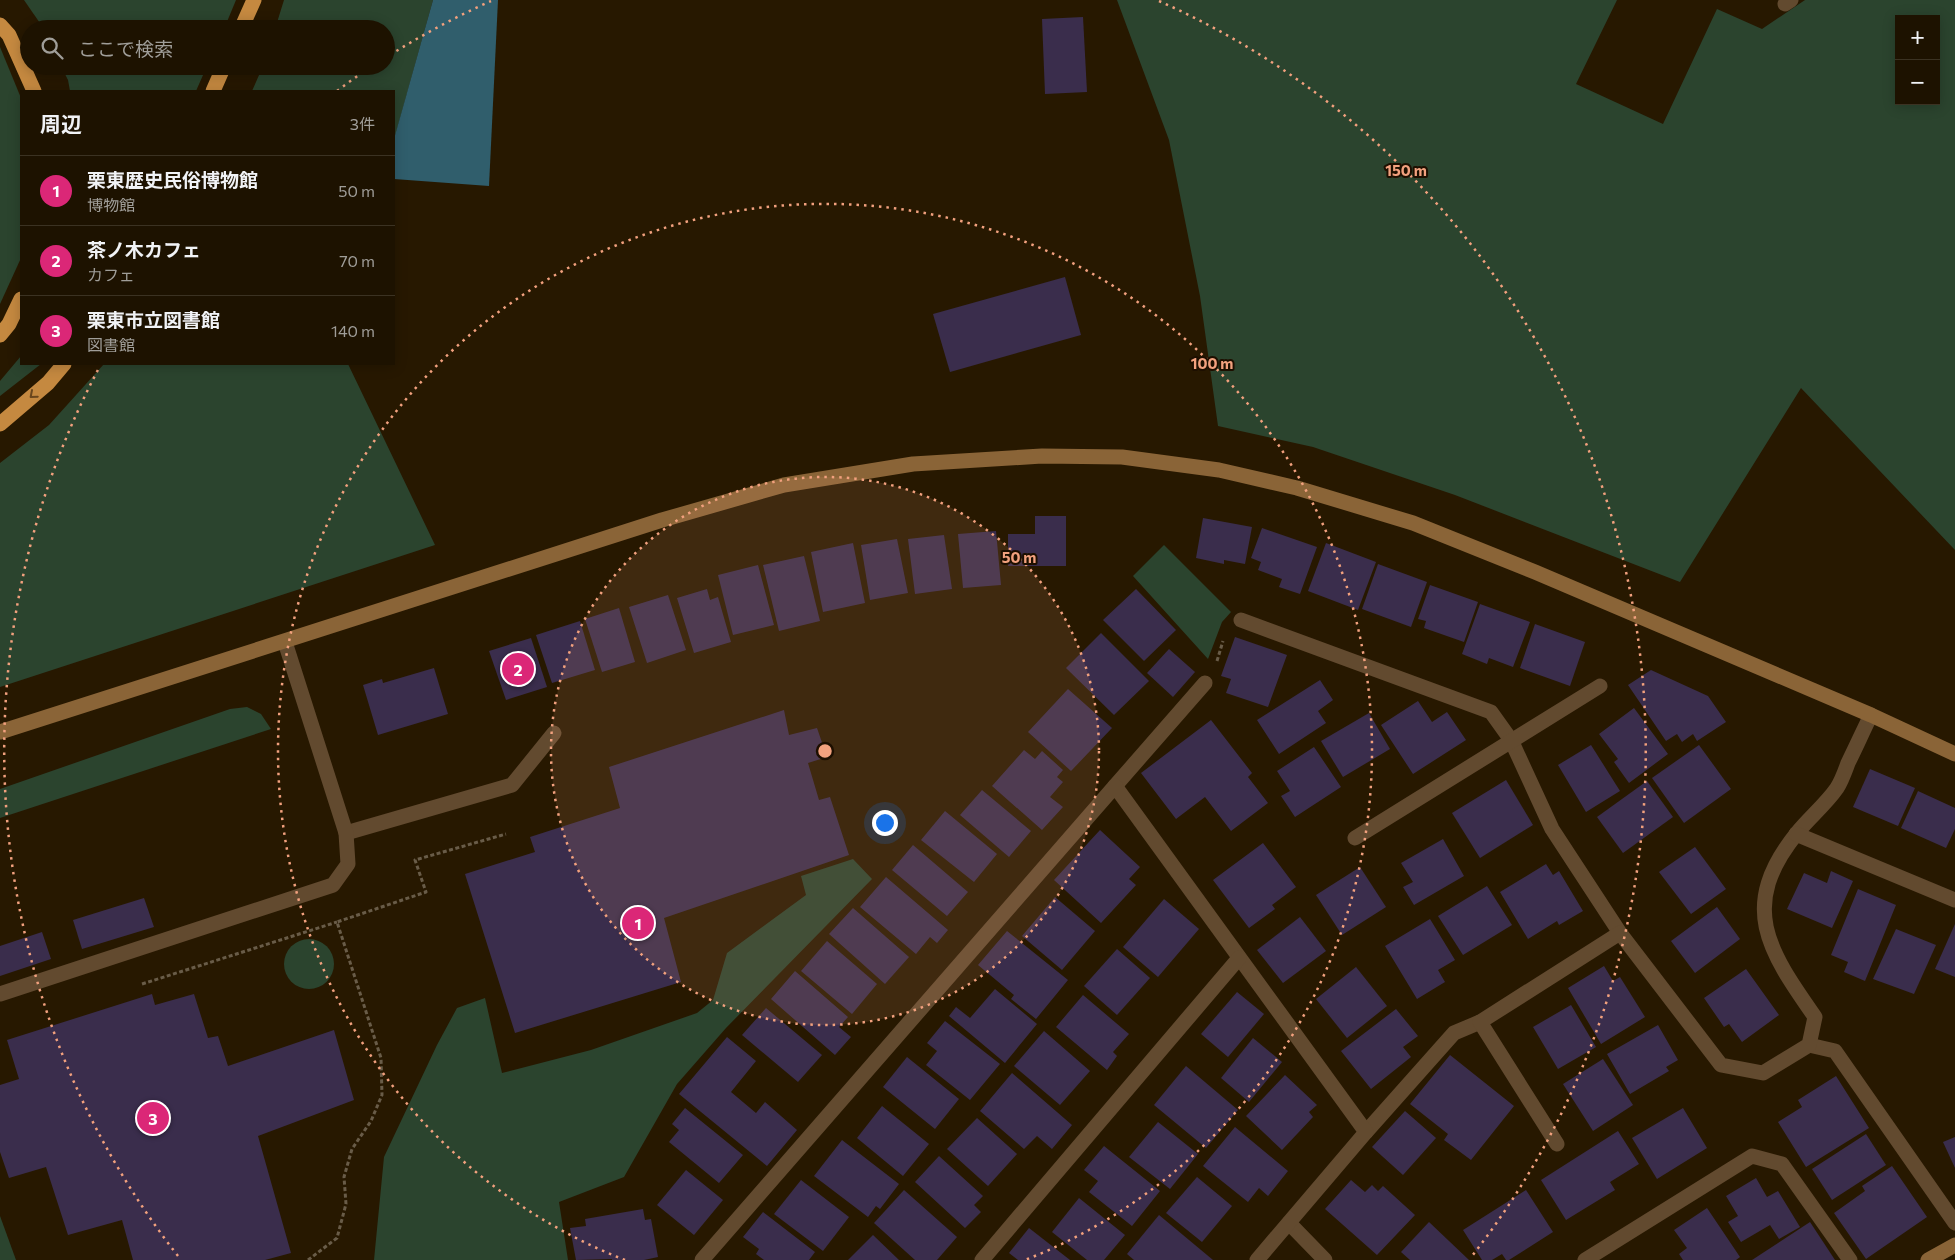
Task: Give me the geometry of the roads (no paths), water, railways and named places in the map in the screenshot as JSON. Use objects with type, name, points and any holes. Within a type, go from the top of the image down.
[{"type":"highway","points":[[245,20],[254,0]]},
{"type":"highway","points":[[0,24],[9,35],[20,60]]},
{"type":"highway","points":[[27,75],[34,90]]},
{"type":"highway","points":[[213,90],[220,75]]},
{"type":"highway","points":[[0,335],[9,324],[20,301]]},
{"type":"highway","points":[[0,424],[48,383],[63,365]]},
{"type":"street","points":[[0,732],[662,520],[784,485],[913,464],[1042,456],[1122,457],[1219,470],[1297,488],[1413,523],[1535,572],[1871,715],[1955,754]]},
{"type":"street","points":[[1240,620],[1491,712],[1511,740],[1552,829],[1620,934],[1721,1065],[1763,1073],[1810,1045],[1835,1052],[1955,1223]]},
{"type":"street","points":[[0,994],[333,885],[348,864],[346,833],[285,642]]},
{"type":"street","points":[[702,1260],[1204,683]]},
{"type":"street","points":[[1355,838],[1600,686]]},
{"type":"street","points":[[1810,1045],[1816,1017],[1792,984],[1774,952],[1764,922],[1766,888],[1780,857],[1796,834],[1837,788],[1871,715]]},
{"type":"street","points":[[346,833],[512,785],[554,732]]},
{"type":"street","points":[[1115,786],[1366,1132]]},
{"type":"street","points":[[1796,834],[1955,900]]},
{"type":"street","points":[[1257,1260],[1366,1132],[1454,1033],[1480,1022],[1620,934]]},
{"type":"street","points":[[982,1260],[1239,958]]},
{"type":"street","points":[[1480,1022],[1557,1144]]},
{"type":"street","points":[[1585,1260],[1752,1156],[1782,1164],[1850,1260]]},
{"type":"street","points":[[1289,1223],[1325,1260]]},
{"type":"street","points":[[1928,1260],[1955,1245]]},
{"type":"water","points":[[433,0],[498,0],[489,186],[395,179],[395,135]]},
{"type":"place","name":"茶ノ木カフェ","points":[[518,669]]},
{"type":"place","name":"栗東歴史民俗博物館","points":[[638,923]]},
{"type":"place","name":"栗東市立図書館","points":[[153,1118]]}]
